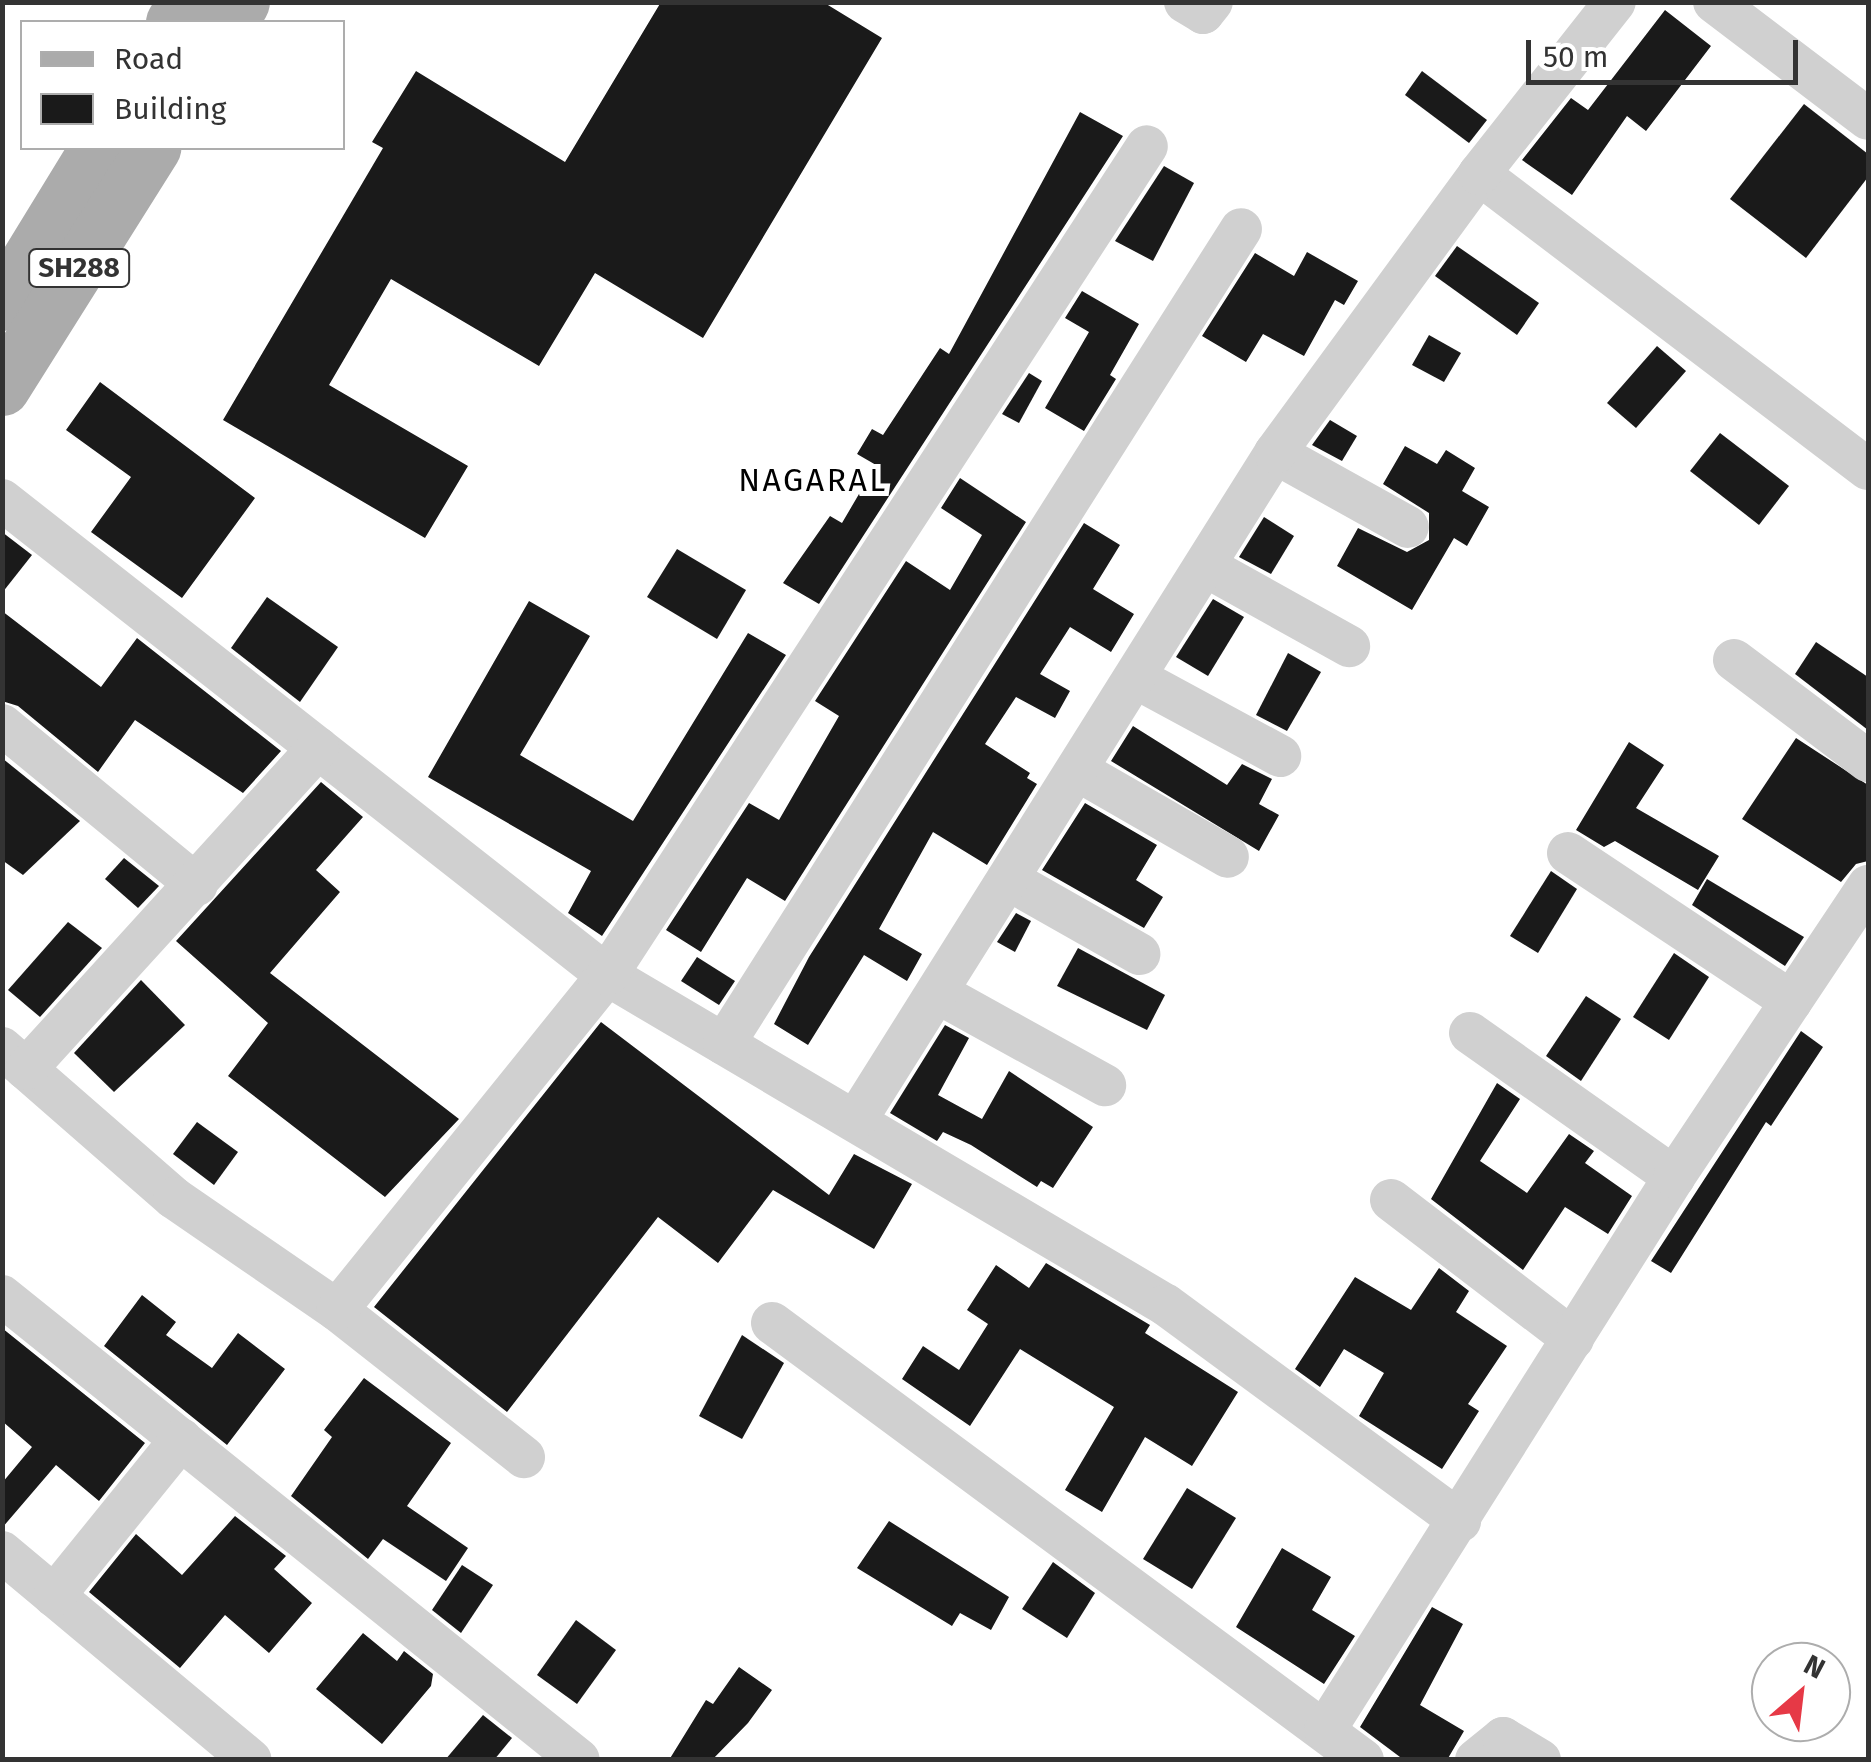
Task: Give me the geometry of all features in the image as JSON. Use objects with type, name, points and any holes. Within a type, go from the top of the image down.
[{"type":"main road","name":"SH288","points":[[2,388],[71,236],[96,150]]},
{"type":"main road","name":"SH288","points":[[2,303],[151,150]]},
{"type":"street","points":[[1186,2],[1203,14],[1212,2]]},
{"type":"street","points":[[858,1118],[1274,453],[1479,174],[1615,2]]},
{"type":"street","points":[[1714,2],[1868,119]]},
{"type":"street","points":[[337,1310],[607,974],[1147,146]]},
{"type":"street","points":[[1479,174],[1868,469]]},
{"type":"street","points":[[724,1044],[1241,230]]},
{"type":"street","points":[[1274,453],[1408,527]]},
{"type":"street","points":[[2,500],[607,974],[858,1118],[1166,1305],[1460,1520]]},
{"type":"street","points":[[1205,566],[1349,646]]},
{"type":"street","points":[[1734,660],[1868,761]]},
{"type":"street","points":[[1136,678],[1280,756]]},
{"type":"street","points":[[2,725],[197,884]]},
{"type":"street","points":[[318,748],[197,884],[14,1058],[174,1198],[337,1310],[524,1456]]},
{"type":"street","points":[[1078,770],[1228,857]]},
{"type":"street","points":[[1568,853],[1791,1001]]},
{"type":"street","points":[[1009,880],[1139,954]]},
{"type":"street","points":[[1325,1730],[1674,1178],[1868,886]]},
{"type":"street","points":[[938,993],[1105,1084]]},
{"type":"street","points":[[1470,1034],[1674,1178]]},
{"type":"street","points":[[1391,1200],[1573,1339]]},
{"type":"street","points":[[2,1296],[580,1760]]},
{"type":"street","points":[[772,1324],[1363,1760]]},
{"type":"street","points":[[54,1596],[180,1439]]},
{"type":"street","points":[[2,1552],[251,1760]]},
{"type":"street","points":[[1476,1760],[1502,1738],[1534,1754]]},
{"type":"building","points":[[661,2],[823,2],[882,38],[703,338],[595,273],[539,366],[391,279],[329,385],[468,466],[425,538],[223,420],[383,148],[372,142],[416,71],[565,162]]},
{"type":"building","points":[[1665,10],[1711,46],[1646,131],[1627,116],[1572,195],[1522,160],[1571,98],[1588,110]]},
{"type":"building","points":[[1422,71],[1487,120],[1469,143],[1405,95]]},
{"type":"building","points":[[1804,104],[1868,154],[1868,177],[1806,258],[1730,199]]},
{"type":"building","points":[[1080,112],[1123,136],[819,604],[783,583],[830,516],[842,523],[876,465],[857,454],[872,429],[883,435],[940,348],[949,354]]},
{"type":"building","points":[[1164,166],[1194,183],[1153,261],[1115,241]]},
{"type":"building","points":[[1457,246],[1539,303],[1517,335],[1435,276]]},
{"type":"building","points":[[1307,252],[1358,281],[1344,305],[1335,300],[1304,356],[1263,334],[1246,362],[1202,336],[1255,253],[1294,276]]},
{"type":"building","points":[[1082,291],[1139,324],[1110,375],[1116,379],[1084,431],[1045,408],[1089,332],[1065,318]]},
{"type":"building","points":[[1429,335],[1461,353],[1444,382],[1412,365]]},
{"type":"building","points":[[1657,346],[1686,371],[1636,428],[1607,403]]},
{"type":"building","points":[[1029,373],[1042,381],[1019,423],[1002,414]]},
{"type":"building","points":[[100,382],[255,498],[182,598],[91,532],[131,477],[66,430]]},
{"type":"building","points":[[1330,420],[1357,436],[1342,461],[1312,445]]},
{"type":"building","points":[[1720,433],[1789,486],[1759,525],[1690,471]]},
{"type":"building","points":[[1405,446],[1437,464],[1446,450],[1475,468],[1462,491],[1489,507],[1467,546],[1454,538],[1412,610],[1337,566],[1358,528],[1407,552],[1429,540],[1429,513],[1383,484]]},
{"type":"building","points":[[960,478],[1026,522],[785,901],[747,878],[701,952],[666,930],[749,803],[779,820],[839,716],[815,701],[906,561],[950,590],[982,535],[941,508]]},
{"type":"building","points":[[1264,517],[1294,536],[1271,574],[1239,557]]},
{"type":"building","points":[[1084,523],[1120,545],[1093,589],[1134,614],[1111,652],[1070,627],[1040,674],[1070,691],[1055,718],[1016,697],[985,744],[1030,773],[1027,778],[1037,784],[987,865],[933,832],[879,929],[922,954],[907,981],[864,955],[808,1045],[774,1024],[809,957]]},
{"type":"building","points":[[2,532],[32,555],[2,593]]},
{"type":"building","points":[[677,549],[746,590],[717,639],[647,597]]},
{"type":"building","points":[[267,597],[338,647],[300,702],[231,648]]},
{"type":"building","points":[[1213,599],[1244,617],[1208,676],[1176,657]]},
{"type":"building","points":[[529,601],[590,636],[520,755],[633,821],[748,633],[786,655],[602,936],[568,913],[591,871],[428,777]]},
{"type":"building","points":[[2,611],[101,687],[137,638],[281,751],[243,793],[135,720],[98,772],[18,706],[2,701]]},
{"type":"building","points":[[1816,642],[1868,677],[1868,730],[1795,674]]},
{"type":"building","points":[[1288,653],[1321,672],[1287,731],[1256,715]]},
{"type":"building","points":[[1133,726],[1227,785],[1242,764],[1272,779],[1259,804],[1279,815],[1259,851],[1111,761]]},
{"type":"building","points":[[1796,738],[1868,785],[1868,861],[1856,864],[1841,882],[1742,819]]},
{"type":"building","points":[[1629,742],[1664,765],[1636,808],[1719,856],[1698,890],[1615,841],[1604,847],[1576,830]]},
{"type":"building","points":[[2,758],[80,821],[23,875],[2,860]]},
{"type":"building","points":[[321,782],[363,817],[316,870],[340,892],[270,973],[459,1119],[385,1197],[228,1076],[268,1023],[176,941]]},
{"type":"building","points":[[1085,803],[1157,845],[1136,880],[1163,897],[1144,928],[1042,870]]},
{"type":"building","points":[[124,858],[159,886],[138,908],[105,879]]},
{"type":"building","points":[[1551,871],[1577,889],[1538,953],[1510,936]]},
{"type":"building","points":[[1707,879],[1804,937],[1785,966],[1692,905]]},
{"type":"building","points":[[1016,913],[1031,921],[1015,952],[997,942]]},
{"type":"building","points":[[68,922],[102,948],[40,1017],[8,990]]},
{"type":"building","points":[[1078,948],[1165,995],[1147,1030],[1057,986]]},
{"type":"building","points":[[1674,953],[1709,977],[1669,1040],[1633,1017]]},
{"type":"building","points":[[697,957],[735,981],[719,1005],[681,981]]},
{"type":"building","points":[[141,980],[185,1025],[114,1092],[74,1053]]},
{"type":"building","points":[[1586,996],[1621,1019],[1581,1081],[1546,1056]]},
{"type":"building","points":[[601,1022],[829,1195],[854,1154],[912,1184],[874,1249],[773,1190],[718,1263],[658,1217],[507,1412],[374,1307]]},
{"type":"building","points":[[945,1025],[969,1038],[938,1095],[982,1119],[1009,1071],[1093,1127],[1053,1188],[1041,1181],[1037,1187],[943,1132],[937,1141],[890,1113]]},
{"type":"building","points":[[1801,1031],[1823,1047],[1771,1126],[1766,1122],[1671,1273],[1651,1261]]},
{"type":"building","points":[[1497,1083],[1520,1099],[1480,1161],[1527,1193],[1569,1134],[1594,1151],[1585,1163],[1632,1196],[1608,1234],[1565,1207],[1523,1270],[1431,1199]]},
{"type":"building","points":[[197,1122],[238,1152],[214,1185],[173,1154]]},
{"type":"building","points":[[1046,1263],[1150,1325],[1145,1333],[1238,1392],[1192,1466],[1145,1437],[1102,1512],[1065,1490],[1114,1407],[1020,1349],[970,1426],[902,1379],[923,1346],[959,1370],[988,1324],[967,1310],[996,1265],[1029,1288]]},
{"type":"building","points":[[1439,1268],[1469,1291],[1456,1312],[1507,1346],[1468,1404],[1479,1411],[1442,1469],[1359,1416],[1384,1373],[1344,1349],[1320,1387],[1295,1369],[1355,1277],[1411,1310]]},
{"type":"building","points":[[142,1295],[176,1322],[166,1335],[212,1368],[238,1333],[285,1369],[227,1445],[104,1346]]},
{"type":"building","points":[[2,1328],[145,1443],[99,1501],[56,1465],[2,1528],[2,1483],[32,1447],[2,1421]]},
{"type":"building","points":[[742,1335],[784,1363],[742,1439],[699,1416]]},
{"type":"building","points":[[364,1378],[451,1443],[407,1506],[468,1548],[446,1581],[383,1539],[368,1559],[291,1496],[332,1437],[324,1430]]},
{"type":"building","points":[[1187,1488],[1236,1518],[1192,1589],[1143,1559]]},
{"type":"building","points":[[235,1516],[286,1556],[274,1569],[312,1603],[269,1653],[225,1615],[180,1668],[89,1592],[136,1534],[182,1575]]},
{"type":"building","points":[[889,1521],[1009,1597],[991,1630],[960,1613],[952,1626],[857,1568]]},
{"type":"building","points":[[1282,1548],[1331,1577],[1312,1610],[1355,1636],[1324,1684],[1236,1627]]},
{"type":"building","points":[[1053,1562],[1095,1593],[1067,1638],[1022,1609]]},
{"type":"building","points":[[462,1565],[493,1585],[461,1633],[432,1610]]},
{"type":"building","points":[[1432,1607],[1463,1624],[1420,1705],[1464,1731],[1447,1760],[1404,1760],[1360,1727]]},
{"type":"building","points":[[576,1620],[616,1650],[577,1704],[537,1675]]},
{"type":"building","points":[[363,1633],[397,1661],[404,1651],[433,1674],[431,1686],[382,1744],[316,1689]]},
{"type":"building","points":[[739,1667],[772,1690],[748,1723],[712,1760],[669,1760],[706,1700],[713,1704]]},
{"type":"building","points":[[483,1715],[512,1738],[494,1760],[445,1760]]},
{"type":"district","name":"NAGARAL","points":[[813,480]]}]
